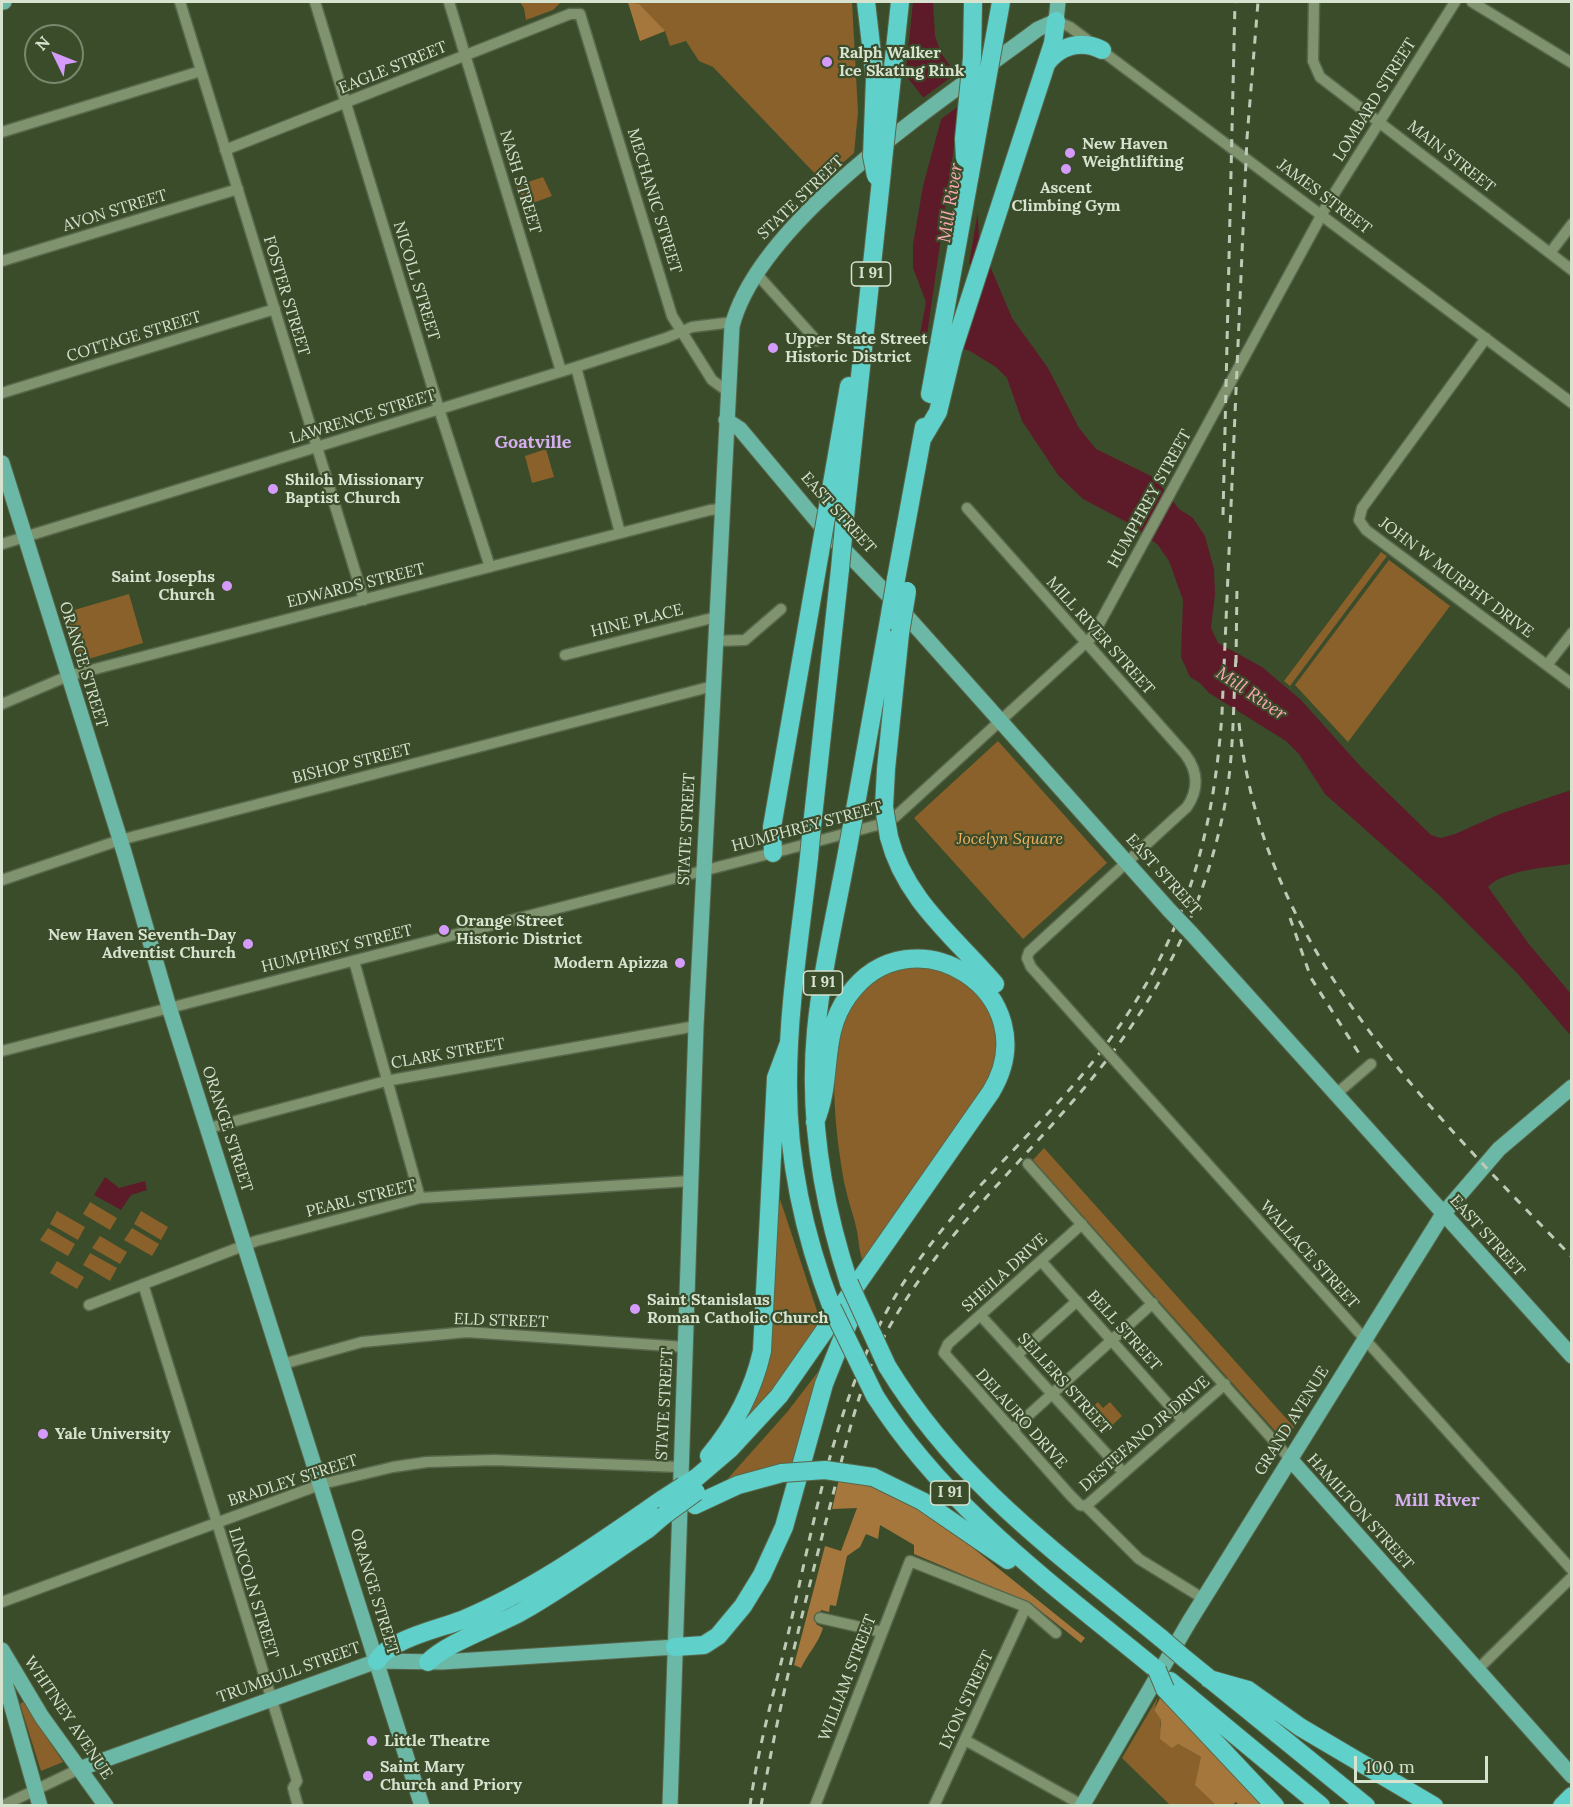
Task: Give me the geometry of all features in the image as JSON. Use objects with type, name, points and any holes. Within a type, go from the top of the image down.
[{"type":"highway","points":[[866,2],[874,73],[872,156],[880,177]]},
{"type":"highway","name":"I 91","points":[[900,2],[789,1043],[788,1110],[794,1170],[810,1242],[832,1308],[875,1396],[910,1446],[945,1487],[982,1524],[1160,1676],[1321,1806]]},
{"type":"highway","points":[[970,174],[963,147],[971,72],[973,2]]},
{"type":"highway","points":[[691,1483],[742,1453],[772,1421],[854,1309],[998,1098],[1010,1076],[1016,1051],[1015,1028],[1003,996],[918,900],[900,869],[889,837],[884,807],[895,627],[902,585],[909,569],[903,539],[922,439],[938,412],[970,174],[1001,2]]},
{"type":"highway","points":[[944,354],[998,208],[1053,43],[1056,21]]},
{"type":"highway","points":[[1044,69],[1054,55],[1068,46],[1086,45],[1102,51]]},
{"type":"highway","points":[[773,853],[772,827],[846,395],[862,364]]},
{"type":"highway","name":"I 91","points":[[895,627],[854,815],[817,1021],[814,1058],[815,1122],[827,1204],[849,1283],[887,1366],[932,1432],[982,1488],[1209,1679],[1366,1806]]},
{"type":"highway","points":[[428,1662],[440,1652],[493,1627],[545,1598],[659,1517],[691,1483],[749,1431],[789,1383],[995,1085],[1004,1062],[1005,1042],[1000,1016],[988,993],[963,971],[930,960],[898,962],[867,976],[848,996],[834,1023],[828,1050],[825,1095],[815,1122]]},
{"type":"highway","points":[[691,1483],[741,1410],[752,1385],[762,1351],[776,1078],[789,1043]]},
{"type":"highway","points":[[675,1647],[704,1645],[718,1636],[743,1606],[762,1575],[784,1527],[824,1384],[854,1309]]},
{"type":"highway","points":[[691,1483],[746,1482],[782,1473],[825,1470],[873,1478],[922,1501],[1015,1565],[1042,1575]]},
{"type":"highway","points":[[377,1661],[392,1646],[477,1613],[659,1517]]},
{"type":"highway","points":[[1160,1676],[1275,1806]]},
{"type":"highway","points":[[1209,1679],[1248,1690],[1300,1727],[1434,1806]]},
{"type":"highway","points":[[1562,1806],[1572,1796]]},
{"type":"main road","points":[[1056,21],[1058,2]]},
{"type":"main road","name":"STATE STREET","points":[[670,1806],[675,1647],[691,1483],[685,1347],[690,1181],[712,687],[727,391],[733,322],[755,273],[787,234],[824,196],[932,109],[1038,29],[1056,21]]},
{"type":"main road","name":"EAST STREET","points":[[726,420],[740,429],[822,527],[886,593],[1572,1356]]},
{"type":"main road","name":"ORANGE STREET","points":[[2,462],[120,840],[169,1007],[322,1484],[422,1806]]},
{"type":"main road","name":"GRAND AVENUE","points":[[1083,1805],[1204,1599],[1443,1214],[1499,1149],[1572,1087]]},
{"type":"main road","name":"HAMILTON STREET","points":[[1290,1460],[1572,1776]]},
{"type":"main road","name":"TRUMBULL STREET","points":[[79,1769],[377,1661],[428,1662],[675,1647]]},
{"type":"main road","name":"WHITNEY AVENUE","points":[[2,1650],[26,1693],[106,1806]]},
{"type":"main road","points":[[2,1672],[40,1806]]},
{"type":"street","name":"FOSTER STREET","points":[[180,2],[364,600]]},
{"type":"street","name":"NICOLL STREET","points":[[315,2],[439,409],[490,567]]},
{"type":"street","name":"NASH STREET","points":[[449,2],[561,371]]},
{"type":"street","name":"MAIN STREET","points":[[1314,2],[1314,67],[1320,77],[1572,270]]},
{"type":"street","name":"LOMBARD STREET","points":[[1322,215],[1455,2]]},
{"type":"street","points":[[1472,2],[1572,63]]},
{"type":"street","name":"MECHANIC STREET","points":[[570,14],[578,13],[583,18],[672,316],[712,380],[727,391]]},
{"type":"street","name":"EAGLE STREET","points":[[225,150],[570,14]]},
{"type":"street","name":"JAMES STREET","points":[[1056,21],[1070,27],[1572,403]]},
{"type":"street","points":[[2,132],[201,70]]},
{"type":"street","name":"AVON STREET","points":[[2,261],[237,189]]},
{"type":"street","name":"HUMPHREY STREET","points":[[2,1051],[704,871],[892,819],[1087,644],[1322,215]]},
{"type":"street","points":[[1550,253],[1572,224]]},
{"type":"street","points":[[755,273],[817,342]]},
{"type":"street","name":"COTTAGE STREET","points":[[2,393],[274,309]]},
{"type":"street","name":"LAWRENCE STREET","points":[[2,544],[24,535],[576,367],[680,332],[714,322],[733,322]]},
{"type":"street","name":"JOHN W MURPHY DRIVE","points":[[1486,338],[1362,508],[1359,520],[1366,531],[1572,684]]},
{"type":"street","points":[[576,367],[620,533]]},
{"type":"street","name":"MILL RIVER STREET","points":[[967,508],[1191,762],[1195,772],[1195,790],[1186,807],[1127,862]]},
{"type":"street","name":"EDWARDS STREET","points":[[2,704],[68,676],[620,533],[722,509]]},
{"type":"street","points":[[715,641],[745,640],[782,609]]},
{"type":"street","name":"HINE PLACE","points":[[565,655],[716,617]]},
{"type":"street","points":[[1547,665],[1572,633]]},
{"type":"street","name":"BISHOP STREET","points":[[2,880],[120,840],[712,687]]},
{"type":"street","name":"WALLACE STREET","points":[[1127,862],[1032,948],[1027,958],[1031,967],[1572,1570]]},
{"type":"street","points":[[354,960],[420,1198]]},
{"type":"street","name":"CLARK STREET","points":[[209,1128],[386,1081],[696,1026]]},
{"type":"street","points":[[1335,1095],[1371,1064]]},
{"type":"street","name":"HAMILTON STREET","points":[[1028,1164],[1290,1460]]},
{"type":"street","name":"PEARL STREET","points":[[89,1305],[245,1245],[420,1198],[690,1181]]},
{"type":"street","name":"SHEILA DRIVE","points":[[948,1344],[1082,1224]]},
{"type":"street","name":"BELL STREET","points":[[1041,1261],[1183,1420]]},
{"type":"street","name":"LINCOLN STREET","points":[[143,1284],[297,1781],[293,1788],[298,1806]]},
{"type":"street","points":[[1017,1355],[1077,1301]]},
{"type":"street","points":[[1012,1430],[1153,1303]]},
{"type":"street","name":"SELLERS STREET","points":[[981,1316],[1124,1473]]},
{"type":"street","name":"ELD STREET","points":[[283,1364],[362,1342],[466,1332],[685,1347]]},
{"type":"street","name":"DELAURO DRIVE","points":[[948,1344],[945,1353],[948,1359],[1075,1501],[1086,1506],[1138,1559],[1204,1599]]},
{"type":"street","name":"DESTEFANO JR DRIVE","points":[[1086,1506],[1225,1384]]},
{"type":"street","name":"BRADLEY STREET","points":[[2,1602],[322,1484],[393,1467],[427,1462],[494,1460],[691,1483]]},
{"type":"street","name":"WILLIAM STREET","points":[[815,1806],[910,1561],[1026,1607]]},
{"type":"street","points":[[1477,1670],[1572,1577]]},
{"type":"street","points":[[1026,1607],[1056,1633]]},
{"type":"street","name":"LYON STREET","points":[[934,1806],[1026,1607]]},
{"type":"street","points":[[820,1618],[882,1632]]},
{"type":"street","points":[[965,1740],[1083,1805]]},
{"type":"street","name":"TRUMBULL STREET","points":[[2,1806],[79,1769]]},
{"type":"green space","points":[[520,2],[561,2],[553,10],[526,20],[524,8]]},
{"type":"green space","points":[[628,2],[852,2],[858,112],[854,153],[822,181],[713,67],[699,61],[686,41],[670,46],[665,31],[640,41]]},
{"type":"green space","points":[[543,177],[552,196],[522,207],[516,186]]},
{"type":"green space","points":[[546,449],[554,477],[532,483],[525,456]]},
{"type":"green space","points":[[1381,552],[1387,556],[1290,686],[1284,681]]},
{"type":"green space","points":[[1389,560],[1450,606],[1348,742],[1295,685]]},
{"type":"green space","points":[[129,594],[143,643],[78,662],[64,613]]},
{"type":"green space","name":"Jocelyn Square","points":[[998,741],[1107,863],[1023,939],[914,818]]},
{"type":"green space","points":[[910,966],[952,972],[987,1002],[998,1040],[993,1075],[863,1262],[845,1186],[838,1141],[834,1089],[835,1063],[845,1015],[856,997],[867,985],[880,977]]},
{"type":"green space","points":[[1044,1148],[1294,1427],[1285,1442],[1033,1160]]},
{"type":"green space","points":[[780,1199],[822,1326],[793,1367],[740,1429]]},
{"type":"green space","points":[[90,1202],[117,1218],[110,1230],[83,1214]]},
{"type":"green space","points":[[57,1211],[85,1227],[78,1240],[50,1224]]},
{"type":"green space","points":[[141,1211],[168,1227],[161,1240],[134,1224]]},
{"type":"green space","points":[[48,1228],[75,1244],[68,1256],[40,1240]]},
{"type":"green space","points":[[132,1228],[159,1244],[152,1256],[124,1240]]},
{"type":"green space","points":[[100,1236],[127,1252],[120,1264],[92,1248]]},
{"type":"green space","points":[[90,1253],[117,1268],[110,1281],[83,1265]]},
{"type":"green space","points":[[57,1261],[84,1277],[77,1289],[50,1273]]},
{"type":"green space","points":[[821,1368],[799,1464],[724,1483],[788,1411]]},
{"type":"green space","points":[[1098,1402],[1103,1408],[1110,1402],[1122,1416],[1102,1435],[1084,1415]]},
{"type":"green space","points":[[1158,1697],[1154,1710],[1161,1720],[1160,1727],[1178,1744],[1201,1757],[1217,1805],[1170,1805],[1122,1758]]},
{"type":"green space","points":[[23,1702],[63,1762],[41,1771],[20,1704]]},
{"type":"shaded area","points":[[628,2],[639,4],[665,31],[640,41]]},
{"type":"shaded area","points":[[839,1479],[871,1485],[913,1506],[973,1548],[1085,1638],[1081,1643],[1032,1604],[914,1554],[914,1545],[880,1525],[878,1539],[866,1534],[860,1547],[847,1556],[836,1606],[830,1605],[829,1612],[821,1610],[816,1624],[823,1628],[818,1639],[801,1668],[794,1665],[825,1546],[841,1551],[857,1508],[832,1509]]},
{"type":"shaded area","points":[[1160,1698],[1264,1805],[1239,1805],[1236,1802],[1232,1805],[1216,1805],[1195,1785],[1201,1757],[1178,1744],[1172,1748],[1160,1739],[1161,1720],[1154,1710]]},
{"type":"water","points":[[885,2],[933,2],[935,36],[941,53],[972,97],[979,240],[1012,318],[1048,368],[1079,428],[1096,449],[1155,478],[1179,509],[1193,518],[1205,536],[1214,569],[1215,594],[1211,628],[1218,643],[1262,667],[1301,700],[1361,767],[1431,835],[1441,838],[1455,834],[1500,814],[1571,790],[1571,864],[1515,873],[1495,881],[1488,887],[1528,943],[1571,994],[1571,1036],[1518,974],[1439,895],[1325,794],[1299,754],[1286,741],[1209,693],[1200,683],[1190,677],[1181,657],[1183,600],[1169,561],[1158,545],[1132,525],[1083,499],[1058,475],[1022,421],[1007,378],[996,367],[968,350],[926,347],[919,339],[926,302],[913,268],[913,244],[923,186],[941,120],[907,77]]},
{"type":"water","points":[[105,1177],[119,1188],[145,1181],[147,1190],[131,1195],[121,1210],[94,1195]]},
{"type":"pier","points":[[884,2],[913,2],[905,80],[899,60],[883,46]]},
{"type":"pier","points":[[955,74],[962,83],[991,106],[993,122],[969,264],[975,265],[960,353],[925,349],[960,105],[940,120],[923,98]]},
{"type":"railway","points":[[1223,515],[1235,2]]},
{"type":"railway","points":[[750,1806],[762,1738],[820,1497],[844,1411],[859,1369],[899,1290],[918,1261],[961,1208],[1077,1081],[1110,1039],[1139,996],[1182,910],[1197,864],[1209,817],[1222,713],[1247,138],[1258,2]]},
{"type":"railway","points":[[1236,663],[1237,585]]},
{"type":"railway","points":[[761,1806],[784,1693],[811,1580],[848,1436],[870,1367],[891,1324],[931,1264],[1100,1068],[1125,1035],[1168,965],[1186,929],[1201,890],[1214,851],[1224,809],[1231,752],[1236,656]]},
{"type":"railway","points":[[1239,723],[1254,804],[1280,880],[1315,950],[1359,1017],[1408,1080],[1461,1140],[1572,1257]]},
{"type":"railway","points":[[1290,918],[1311,978],[1362,1058]]},
{"type":"place","name":"Ralph Walker Ice Skating Rink","points":[[827,62]]},
{"type":"place","name":"New Haven Weightlifting","points":[[1070,153]]},
{"type":"place","name":"Ascent Climbing Gym","points":[[1066,169]]},
{"type":"place","name":"Upper State Street Historic District","points":[[773,348]]},
{"type":"place","name":"Shiloh Missionary Baptist Church","points":[[273,489]]},
{"type":"place","name":"Saint Josephs Church","points":[[227,586]]},
{"type":"place","name":"Orange Street Historic District","points":[[444,930]]},
{"type":"place","name":"New Haven Seventh-Day Adventist Church","points":[[248,944]]},
{"type":"place","name":"Modern Apizza","points":[[680,963]]},
{"type":"place","name":"Saint Stanislaus Roman Catholic Church","points":[[635,1309]]},
{"type":"place","name":"Yale University","points":[[43,1434]]},
{"type":"place","name":"Little Theatre","points":[[372,1741]]},
{"type":"place","name":"Saint Mary Church and Priory","points":[[368,1776]]},
{"type":"district","name":"Goatville","points":[[533,443]]},
{"type":"district","name":"Mill River","points":[[1437,1501]]}]
